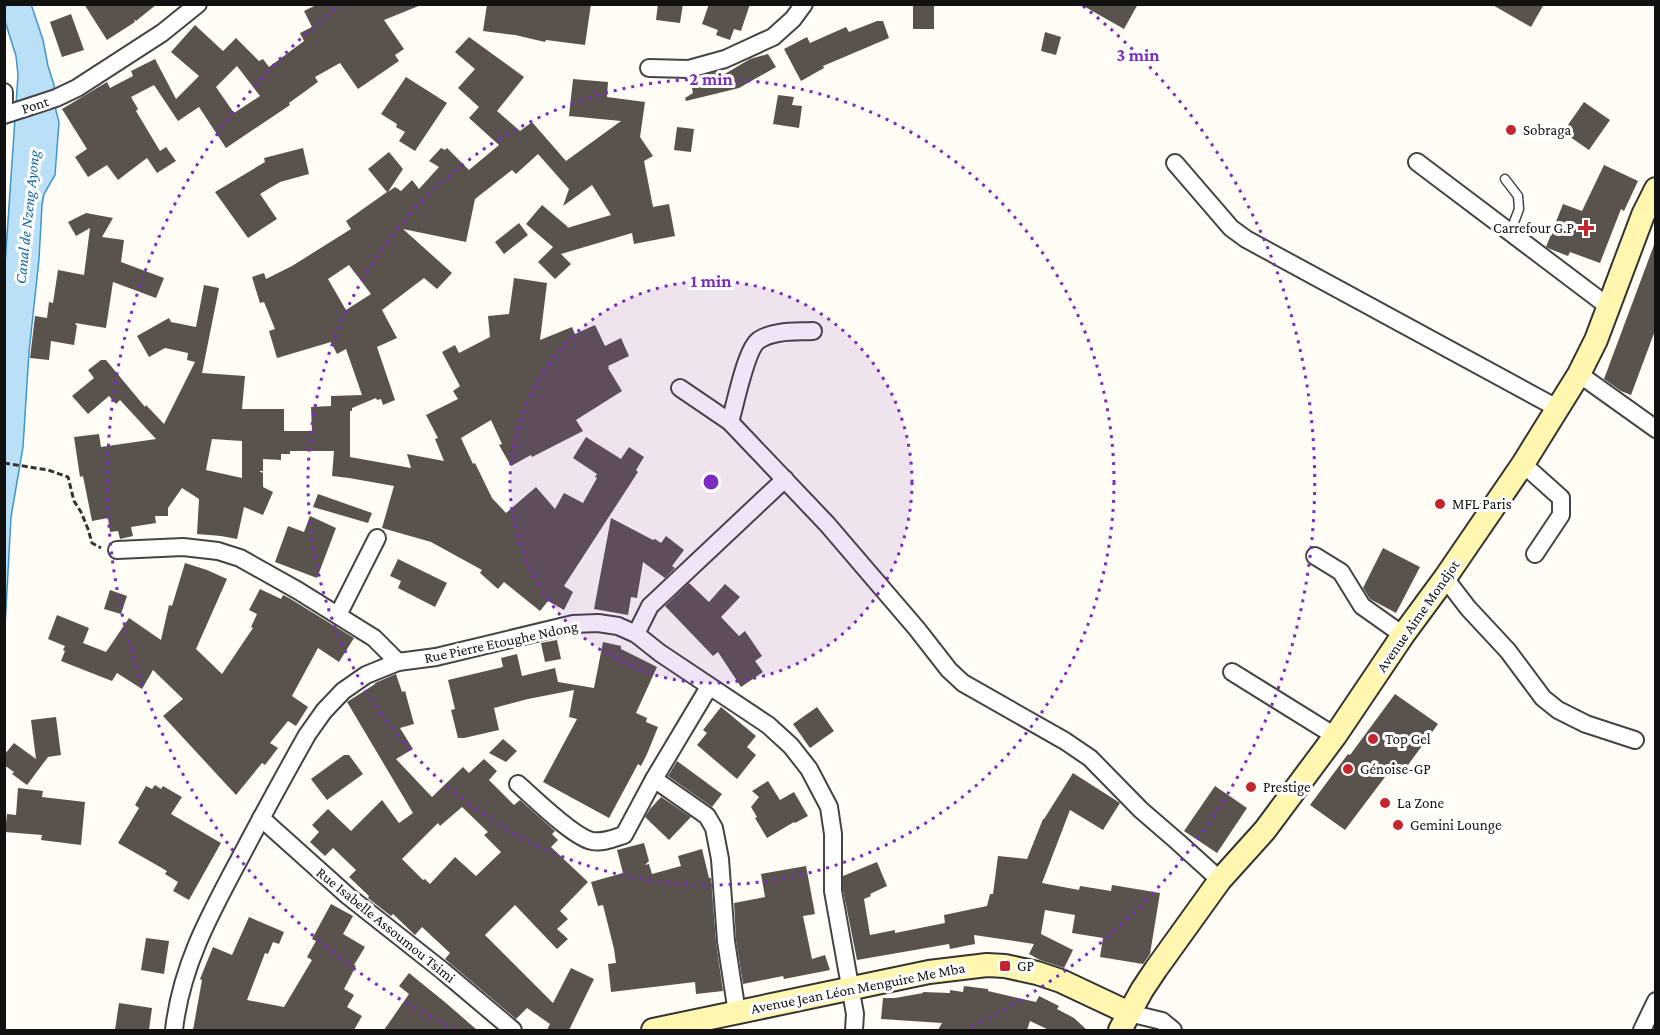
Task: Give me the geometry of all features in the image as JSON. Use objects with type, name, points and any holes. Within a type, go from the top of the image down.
[{"type":"main road","name":"Avenue Aime Mondjot","points":[[1124,1022],[1156,969],[1220,880],[1265,830],[1335,736],[1523,464],[1579,374],[1596,340],[1643,215],[1656,189]]},
{"type":"main road","name":"Avenue Jean Léon Menguire Me Mba","points":[[653,1030],[949,969],[987,965],[1005,966],[1061,981],[1124,1022]]},
{"type":"street","name":"Pont","points":[[7,110],[56,98],[77,88],[162,33],[198,4]]},
{"type":"street","points":[[649,68],[689,69],[726,60],[773,37],[793,19],[804,4]]},
{"type":"street","points":[[4,92],[7,110]]},
{"type":"street","points":[[1417,162],[1609,307]]},
{"type":"street","points":[[1175,163],[1231,228],[1246,239],[1557,408]]},
{"type":"street","points":[[730,422],[750,351],[758,340],[776,333],[813,331]]},
{"type":"street","points":[[1579,374],[1656,429]]},
{"type":"street","points":[[680,388],[730,422],[827,524],[949,670],[963,683],[1065,741],[1090,758],[1141,810],[1220,880]]},
{"type":"street","points":[[1523,464],[1561,498],[1561,516],[1535,554]]},
{"type":"street","points":[[636,634],[650,606],[784,479]]},
{"type":"street","points":[[338,615],[377,538]]},
{"type":"street","points":[[117,550],[183,546],[218,551],[240,558],[374,638],[398,662]]},
{"type":"street","points":[[1315,556],[1341,572],[1362,606],[1403,635]]},
{"type":"street","points":[[1445,578],[1468,608],[1508,651],[1543,698],[1558,710],[1586,724],[1635,740]]},
{"type":"street","name":"Rue Pierre Etoughe Ndong","points":[[174,1030],[180,991],[195,947],[216,901],[307,735],[324,711],[343,691],[366,675],[398,662],[436,657],[573,624],[598,623],[618,626],[636,634],[660,654],[768,725],[791,746],[809,769],[829,807],[834,834],[832,891],[855,1014],[854,1030]]},
{"type":"street","points":[[1232,672],[1335,736]]},
{"type":"street","points":[[518,784],[577,835],[591,841],[604,842],[624,835],[654,779],[709,687]]},
{"type":"street","points":[[654,779],[707,816],[714,828],[720,859],[726,941],[737,1013]]},
{"type":"street","name":"Rue Isabelle Assoumou Tsimi","points":[[261,818],[348,896],[513,1030]]},
{"type":"street","points":[[1641,1030],[1656,1001]]},
{"type":"street","points":[[1124,1022],[1162,1021],[1173,1030]]},
{"type":"lane","points":[[1505,179],[1518,196],[1519,209],[1510,233]]},
{"type":"path","points":[[4,463],[48,470],[68,477],[74,501],[81,512],[92,543],[101,549],[117,550]]},
{"type":"water","name":"Canal de Nzeng Ayong","points":[[31,4],[54,85],[59,122],[55,175],[44,194],[42,205],[23,447],[11,517],[5,627],[4,279],[18,75],[16,56],[5,21],[4,5]]},
{"type":"building","points":[[84,4],[157,4],[107,40]]},
{"type":"building","points":[[318,4],[421,5],[384,20],[404,49],[395,55],[399,61],[358,89],[340,63],[315,77],[318,82],[289,103],[290,105],[226,148],[199,107],[178,121],[154,85],[131,97],[138,109],[136,111],[160,151],[166,147],[176,161],[157,173],[147,158],[118,180],[107,165],[88,177],[75,157],[87,149],[62,109],[107,82],[110,88],[133,76],[131,71],[155,59],[176,99],[199,76],[171,52],[195,25],[223,51],[236,38],[259,61],[263,59],[269,67],[304,41],[300,33],[312,27],[304,11]],"holes":[[[237,66],[260,96],[234,113],[216,87]]]},
{"type":"building","points":[[487,4],[591,4],[585,45],[546,40],[545,42],[483,31]]},
{"type":"building","points":[[658,4],[683,4],[680,23],[656,20]]},
{"type":"building","points":[[709,4],[750,4],[741,31],[734,29],[730,40],[716,35],[718,30],[702,24]]},
{"type":"building","points":[[913,4],[934,4],[934,29],[913,29]]},
{"type":"building","points":[[1080,4],[1138,4],[1124,29]]},
{"type":"building","points":[[1491,4],[1544,4],[1531,27]]},
{"type":"building","points":[[71,14],[84,50],[62,57],[50,22]]},
{"type":"building","points":[[877,21],[883,21],[889,38],[823,66],[824,68],[801,81],[784,49],[807,37],[810,43],[846,27],[849,32]]},
{"type":"building","points":[[1045,32],[1061,37],[1056,55],[1041,51]]},
{"type":"building","points":[[469,37],[524,77],[497,111],[520,131],[532,122],[566,161],[621,121],[569,116],[573,79],[608,82],[607,97],[645,102],[640,137],[653,156],[644,161],[653,207],[669,204],[675,236],[634,244],[632,233],[561,254],[571,264],[555,279],[538,262],[553,247],[526,224],[542,205],[567,228],[611,215],[592,185],[563,206],[569,189],[538,154],[516,174],[512,170],[475,199],[466,242],[403,229],[452,273],[437,289],[424,278],[382,310],[397,338],[377,347],[395,400],[383,405],[381,399],[376,398],[350,411],[350,457],[411,468],[407,454],[444,461],[435,439],[438,438],[426,415],[458,399],[453,391],[460,386],[442,352],[455,345],[459,353],[490,337],[488,316],[509,314],[514,278],[547,283],[540,340],[572,327],[575,334],[595,325],[605,346],[621,338],[629,356],[608,368],[622,391],[576,420],[583,431],[511,466],[499,445],[502,444],[491,420],[461,438],[492,498],[506,513],[536,487],[555,509],[564,493],[583,503],[597,478],[595,477],[597,474],[573,458],[586,437],[621,459],[629,447],[644,457],[636,470],[638,472],[564,586],[573,592],[564,610],[548,601],[540,611],[504,582],[498,589],[480,573],[482,570],[431,542],[382,528],[394,486],[332,476],[334,451],[290,451],[290,454],[281,454],[281,460],[263,459],[263,471],[259,471],[263,473],[263,487],[273,492],[263,515],[244,507],[237,539],[197,534],[199,499],[182,488],[168,508],[168,516],[155,516],[156,523],[131,527],[133,536],[120,539],[118,531],[110,532],[108,518],[92,521],[83,476],[80,477],[74,437],[99,434],[101,447],[156,439],[120,400],[116,404],[109,396],[88,414],[72,396],[94,378],[88,370],[101,360],[106,360],[145,407],[146,405],[164,424],[195,362],[187,360],[188,353],[165,348],[149,357],[137,336],[169,318],[171,322],[196,327],[204,285],[219,288],[202,373],[245,376],[242,409],[284,409],[284,431],[312,431],[311,407],[331,406],[331,396],[362,395],[346,349],[337,354],[331,342],[277,358],[269,331],[275,329],[264,302],[260,303],[252,277],[264,273],[266,279],[292,266],[351,229],[346,221],[387,192],[368,169],[389,152],[403,169],[388,192],[395,187],[401,191],[412,180],[419,189],[439,167],[429,161],[441,148],[445,150],[447,148],[469,170],[499,145],[469,118],[479,107],[458,88],[475,69],[455,52]],"holes":[[[349,265],[371,294],[346,310],[328,279]],[[212,439],[242,441],[242,478],[206,470]]]},
{"type":"building","points":[[768,54],[776,67],[739,88],[686,101],[685,98],[693,93],[690,79],[720,71],[718,78],[750,59]]},
{"type":"building","points":[[406,77],[447,103],[415,151],[399,141],[405,132],[381,114]]},
{"type":"building","points":[[778,95],[794,97],[792,105],[802,106],[799,128],[773,124]]},
{"type":"building","points":[[1584,102],[1610,120],[1589,150],[1563,132]]},
{"type":"building","points":[[677,127],[694,129],[691,152],[674,150]]},
{"type":"building","points":[[303,148],[309,174],[280,182],[260,194],[277,219],[248,238],[215,192],[265,162],[264,158]]},
{"type":"building","points":[[1604,165],[1638,181],[1624,211],[1621,209],[1600,263],[1570,252],[1568,256],[1546,247],[1563,204],[1582,211]]},
{"type":"building","points":[[86,213],[113,218],[102,237],[124,240],[121,262],[164,278],[156,298],[113,282],[106,328],[75,323],[77,326],[74,345],[51,341],[49,360],[30,358],[35,316],[47,318],[49,302],[53,303],[58,270],[84,275],[90,228],[76,236],[68,222]]},
{"type":"building","points":[[519,223],[528,235],[504,254],[495,242]]},
{"type":"building","points":[[1654,245],[1656,245],[1656,328],[1631,395],[1604,379]]},
{"type":"building","points":[[318,494],[372,513],[368,523],[313,507]]},
{"type":"building","points":[[310,516],[336,528],[317,578],[275,562],[288,526],[304,532]]},
{"type":"building","points":[[611,518],[661,543],[666,536],[684,550],[672,566],[675,568],[665,578],[643,562],[637,598],[631,597],[628,615],[594,609]]},
{"type":"building","points":[[1383,548],[1420,567],[1396,613],[1370,599],[1363,588]]},
{"type":"building","points":[[398,559],[447,583],[435,607],[398,588],[401,581],[390,576]]},
{"type":"building","points":[[185,563],[227,579],[196,649],[222,674],[253,628],[251,627],[257,614],[249,610],[260,589],[281,599],[283,595],[289,598],[354,638],[339,662],[318,648],[292,696],[308,707],[296,726],[288,721],[270,743],[278,748],[265,765],[262,763],[236,795],[163,716],[183,699],[153,670],[142,689],[117,673],[112,681],[61,661],[65,646],[48,639],[57,615],[89,628],[83,643],[106,652],[129,618],[161,640],[169,605],[172,606]]},
{"type":"building","points":[[689,583],[709,602],[725,584],[740,597],[721,617],[739,636],[745,631],[762,656],[755,661],[763,672],[741,687],[718,652],[713,656],[665,606]]},
{"type":"building","points":[[110,590],[127,596],[121,614],[104,609]]},
{"type":"building","points":[[557,640],[561,659],[545,662],[541,643]]},
{"type":"building","points":[[603,642],[621,646],[621,649],[657,667],[636,713],[647,718],[646,722],[658,727],[641,766],[638,764],[609,818],[543,782],[577,719],[569,717],[574,690],[494,708],[499,730],[458,738],[451,710],[455,709],[448,680],[503,667],[501,658],[517,654],[522,676],[555,668],[558,682],[594,688]]},
{"type":"building","points":[[396,674],[402,692],[405,691],[414,724],[400,728],[413,749],[396,759],[432,797],[463,767],[469,773],[484,759],[497,771],[489,780],[514,805],[520,800],[555,831],[552,834],[558,840],[551,847],[588,882],[560,911],[568,919],[557,929],[568,939],[557,949],[515,905],[485,935],[553,1003],[571,968],[594,979],[569,1030],[547,1030],[550,1024],[527,1008],[516,1019],[445,959],[450,953],[422,927],[415,935],[393,914],[391,916],[368,898],[369,896],[349,877],[356,870],[333,848],[325,856],[310,842],[319,832],[312,825],[328,809],[351,831],[382,800],[399,823],[413,813],[347,702],[375,683]],"holes":[[[462,807],[488,832],[484,835],[501,852],[476,876],[455,857],[430,884],[402,859],[438,823],[440,826]]]},
{"type":"building","points":[[1395,694],[1438,724],[1400,776],[1391,769],[1345,830],[1310,805]]},
{"type":"building","points":[[721,707],[756,736],[747,747],[756,755],[737,779],[697,745],[707,733],[703,730]]},
{"type":"building","points":[[817,707],[834,731],[810,748],[793,724]]},
{"type":"building","points":[[56,717],[61,755],[48,757],[27,785],[4,765],[4,755],[14,743],[36,759],[31,720]]},
{"type":"building","points":[[503,739],[517,751],[506,762],[489,753]]},
{"type":"building","points":[[344,755],[349,755],[363,774],[327,800],[311,779]]},
{"type":"building","points":[[677,761],[722,794],[712,807],[668,776]]},
{"type":"building","points":[[1073,773],[1120,803],[1103,830],[1070,810],[1042,883],[1079,890],[1080,886],[1111,891],[1112,885],[1160,893],[1150,954],[1143,964],[1100,957],[1103,938],[1072,933],[1075,915],[1045,910],[1041,934],[1073,950],[1064,968],[1029,954],[1034,944],[974,935],[975,944],[950,949],[949,944],[857,960],[843,890],[843,876],[877,862],[887,886],[864,899],[870,935],[895,930],[895,933],[945,923],[944,915],[987,906],[990,894],[993,894],[998,856],[1027,859],[1043,819]]},
{"type":"building","points":[[768,781],[780,800],[794,792],[808,816],[767,838],[751,807],[759,797],[752,791]]},
{"type":"building","points":[[155,785],[161,789],[163,786],[182,797],[171,814],[221,843],[189,900],[173,891],[178,882],[165,874],[167,871],[118,843],[139,808],[135,805],[146,786],[152,789]]},
{"type":"building","points":[[1215,786],[1247,808],[1217,853],[1184,831]]},
{"type":"building","points":[[18,788],[43,791],[42,797],[85,802],[81,845],[41,840],[42,835],[5,832],[7,814],[16,815]]},
{"type":"building","points":[[661,797],[691,817],[669,840],[645,817]]},
{"type":"building","points":[[644,843],[649,861],[645,865],[649,864],[652,874],[681,866],[678,856],[702,849],[709,878],[711,878],[723,991],[696,994],[695,982],[611,992],[608,964],[616,963],[614,949],[603,905],[598,906],[591,882],[623,873],[617,850]]},
{"type":"building","points":[[806,866],[815,914],[803,916],[812,959],[825,955],[830,970],[743,984],[736,940],[734,903],[765,897],[761,874]]},
{"type":"building","points":[[331,904],[353,916],[343,934],[365,947],[344,989],[354,995],[347,1007],[362,1016],[354,1030],[193,1030],[202,980],[200,979],[213,947],[232,955],[249,917],[284,932],[279,944],[273,942],[268,954],[265,953],[247,1000],[284,1007],[312,960],[307,957],[316,941],[312,939]]},
{"type":"building","points":[[146,938],[169,941],[164,974],[141,970]]},
{"type":"building","points":[[409,973],[477,1030],[384,1030],[409,994],[399,986]]},
{"type":"building","points":[[964,986],[988,989],[988,991],[1036,1002],[1039,996],[1059,1006],[1057,1009],[1074,1018],[1087,1030],[1049,1030],[1030,1021],[1027,1030],[938,1030],[942,1023],[881,1019],[883,998],[923,992],[950,993],[950,990],[963,992]]},
{"type":"building","points":[[119,1003],[152,1008],[149,1030],[115,1030]]},
{"type":"place","name":"Sobraga","points":[[1511,130]]},
{"type":"place","name":"Carrefour G.P","points":[[1586,228]]},
{"type":"place","name":"MFL Paris","points":[[1440,504]]},
{"type":"place","name":"Top Gel","points":[[1373,739]]},
{"type":"place","name":"Génoise-GP","points":[[1348,769]]},
{"type":"place","name":"Prestige","points":[[1251,787]]},
{"type":"place","name":"La Zone","points":[[1385,803]]},
{"type":"place","name":"Gemini Lounge","points":[[1398,825]]},
{"type":"place","name":"GP","points":[[1005,966]]}]
